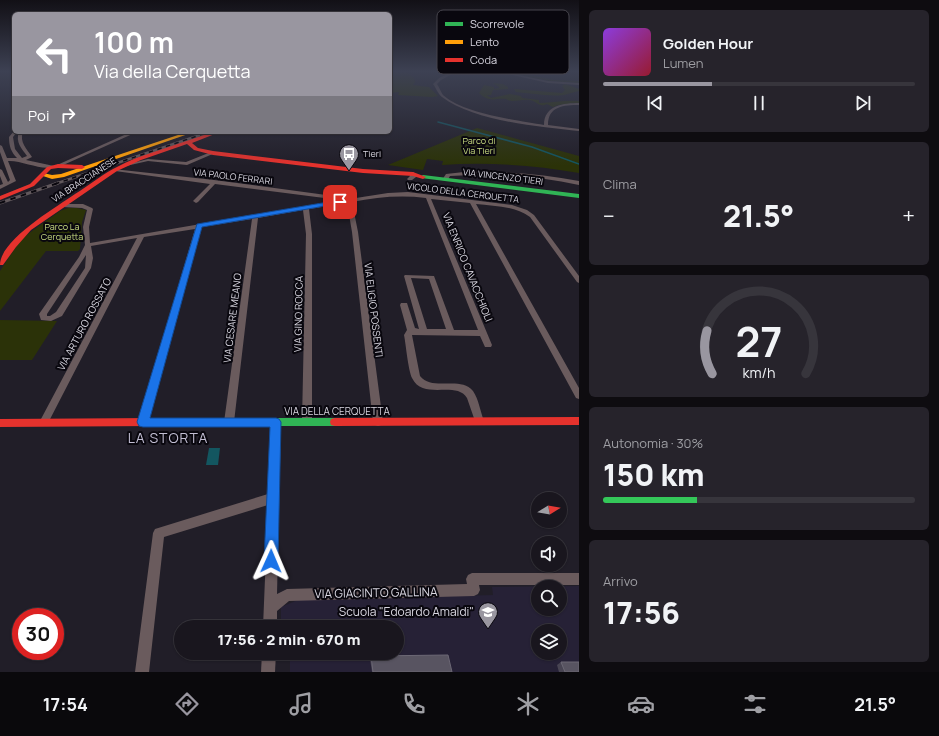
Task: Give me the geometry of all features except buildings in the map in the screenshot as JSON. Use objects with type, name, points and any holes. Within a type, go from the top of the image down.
[{"type":"street","points":[[454,103],[478,112],[546,126],[579,130]]},
{"type":"street","points":[[546,126],[546,115],[549,111],[558,106],[579,104]]},
{"type":"street","points":[[0,198],[39,181],[41,171],[21,160],[13,151],[11,137],[13,134]]},
{"type":"street","points":[[5,160],[21,160],[30,157],[19,139],[20,134]]},
{"type":"street","points":[[71,166],[131,134]]},
{"type":"street","points":[[71,166],[90,166],[186,134]]},
{"type":"street","name":"VIA BRACCIANESE","points":[[0,263],[13,245],[29,229],[119,168],[212,134]]},
{"type":"street","name":"VIA VINCENZO TIERI","points":[[188,142],[196,149],[214,153],[579,196]]},
{"type":"street","points":[[0,146],[12,181],[2,184],[0,170]]},
{"type":"street","name":"VIA VINCENZO TIERI","points":[[119,168],[148,160],[187,164],[214,153]]},
{"type":"street","name":"VIA BRACCIANESE","points":[[41,171],[56,166],[71,166]]},
{"type":"street","name":"VIA BRACCIANESE","points":[[41,171],[49,177],[59,177],[71,166]]},
{"type":"street","name":"VIA PAOLO FERRARI","points":[[119,168],[349,201]]},
{"type":"street","points":[[444,180],[446,176],[449,175],[492,173],[525,175],[579,183]]},
{"type":"street","points":[[0,198],[59,177]]},
{"type":"street","points":[[196,201],[214,182]]},
{"type":"street","name":"VICOLO DELLA CERQUETTA","points":[[88,245],[255,216],[396,194],[428,196],[512,207],[528,212],[579,281]]},
{"type":"street","name":"VIA ENRICO CAVACCHIOLI","points":[[428,196],[488,345]]},
{"type":"street","name":"VIA ELIGIO POSSENTI","points":[[349,201],[355,232],[378,422]]},
{"type":"street","points":[[472,202],[579,396]]},
{"type":"street","points":[[63,206],[84,206],[90,209],[86,227],[90,258],[88,268],[59,314],[51,319],[43,318],[43,314],[83,256],[88,245]]},
{"type":"street","name":"VIA GINO ROCCA","points":[[306,208],[309,234],[307,421]]},
{"type":"street","name":"VIA CESARE MEANO","points":[[229,422],[255,216]]},
{"type":"street","points":[[143,422],[199,226]]},
{"type":"street","name":"VIA ARTURO ROSSATO","points":[[44,422],[142,236]]},
{"type":"street","points":[[424,332],[407,276],[432,277],[451,332]]},
{"type":"street","points":[[404,305],[412,332]]},
{"type":"street","points":[[479,421],[470,396],[466,391],[460,389],[427,386],[419,381],[416,377],[408,334],[412,332],[484,333]]},
{"type":"street","name":"VIA DELLA CERQUETTA","points":[[0,423],[579,421]]},
{"type":"street","points":[[270,620],[272,498],[276,422]]},
{"type":"street","points":[[142,672],[159,533],[272,498]]},
{"type":"street","name":"VIA GIACINTO GALLINA","points":[[270,608],[287,595],[474,590],[472,580],[579,579]]},
{"type":"street","points":[[268,672],[269,660]]},
{"type":"shaded area","name":"Scuola \"Edoardo Amaldi\"","points":[[567,586],[579,586],[579,672],[290,672],[290,660],[404,660],[404,620],[281,620],[281,607],[298,600],[493,595],[492,587],[531,587],[531,616],[567,616]]},
{"type":"green space","points":[[537,103],[575,103],[553,107],[547,104],[540,105]]},
{"type":"green space","name":"Parco di Via Tieri","points":[[477,128],[579,156],[579,173],[511,165],[442,165],[443,161],[427,159],[423,170],[388,165]]},
{"type":"green space","name":"Parco La Cerquetta","points":[[68,208],[86,210],[82,222],[80,249],[78,251],[46,251],[0,311],[0,271],[21,239],[60,211]]},
{"type":"green space","points":[[0,320],[57,321],[32,360],[0,360]]},
{"type":"water","points":[[209,448],[220,448],[218,465],[206,465]]},
{"type":"waterway","points":[[438,122],[532,147],[579,164]]},
{"type":"railway","points":[[55,184],[203,134]]},
{"type":"railway","points":[[0,203],[58,183]]},
{"type":"traffic: fast","points":[[423,177],[579,196]]},
{"type":"traffic: fast","points":[[156,422],[335,422]]},
{"type":"traffic: slow","points":[[43,175],[52,177],[62,176],[186,134]]},
{"type":"traffic: jam","points":[[0,263],[13,245],[29,229],[115,170],[139,159],[212,134]]},
{"type":"traffic: jam","points":[[188,142],[196,149],[213,153],[363,171],[413,174],[423,177]]},
{"type":"traffic: jam","points":[[0,198],[32,185],[49,168],[58,166],[82,167]]},
{"type":"traffic: jam","points":[[335,422],[579,421]]},
{"type":"traffic: jam","points":[[0,423],[156,422]]},
{"type":"place","name":"Tieri","points":[[349,171]]},
{"type":"place","name":"Scuola \"Edoardo Amaldi\"","points":[[488,629]]},
{"type":"district","name":"LA STORTA","points":[[168,438]]},
{"type":"route","points":[[271,561],[276,422],[143,422],[199,226],[340,202]]}]
